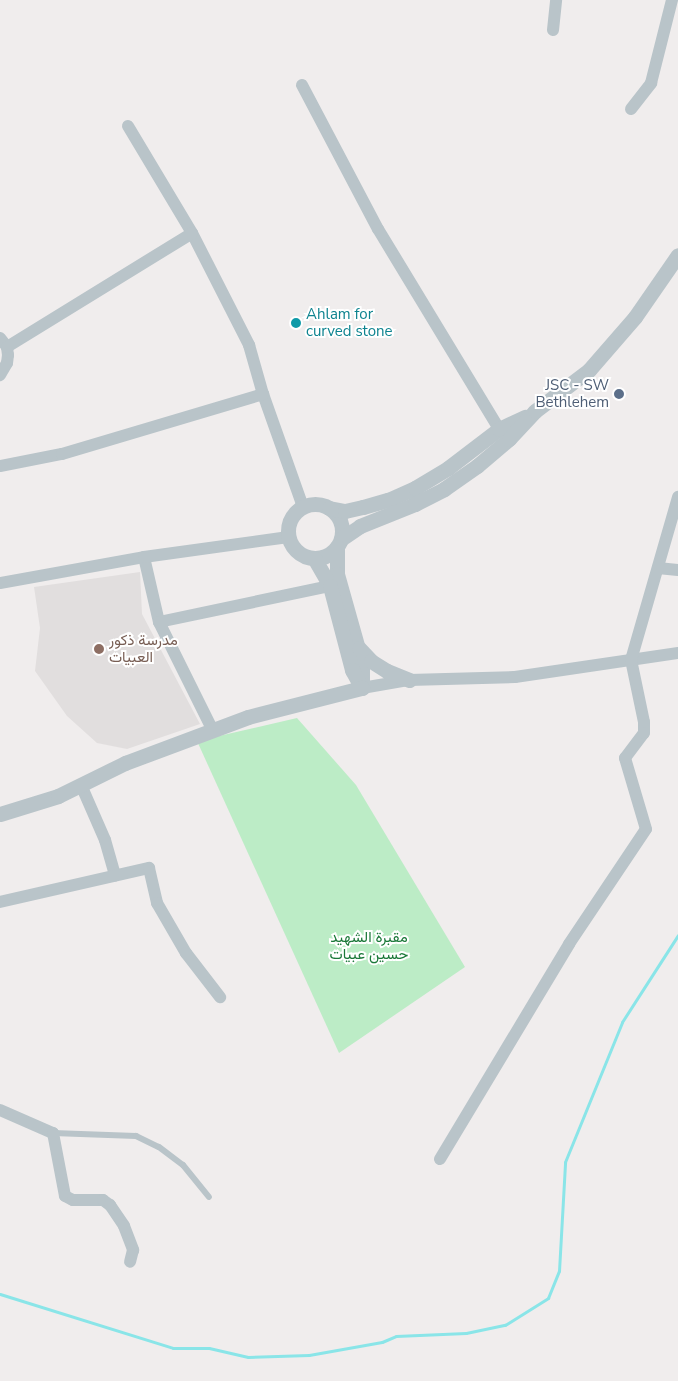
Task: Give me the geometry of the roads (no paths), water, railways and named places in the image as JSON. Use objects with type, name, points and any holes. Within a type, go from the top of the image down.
[{"type":"street","points":[[553,30],[556,0]]},
{"type":"street","points":[[631,109],[651,83],[672,0]]},
{"type":"street","points":[[302,85],[378,229],[499,429]]},
{"type":"street","points":[[128,126],[192,233],[249,345],[263,394],[303,507]]},
{"type":"street","points":[[0,375],[7,364],[3,342],[192,233]]},
{"type":"street","points":[[535,411],[499,429],[448,468],[401,494],[364,507],[345,510],[321,505],[303,507],[291,519],[289,537],[298,552],[314,558],[330,553],[360,526],[415,504],[444,489],[477,466],[509,438],[535,411],[589,370],[636,317],[678,255]]},
{"type":"street","points":[[0,466],[62,454],[263,394]]},
{"type":"street","points":[[440,1158],[569,944],[646,829],[625,758],[644,733],[644,722],[631,660],[678,497]]},
{"type":"street","points":[[329,508],[340,522],[337,574],[359,648],[362,663],[362,688]]},
{"type":"street","points":[[0,583],[144,558],[289,537]]},
{"type":"street","points":[[144,558],[159,622],[213,730]]},
{"type":"street","points":[[314,558],[330,586],[352,670],[362,688]]},
{"type":"street","points":[[658,568],[678,570]]},
{"type":"street","points":[[159,622],[330,586]]},
{"type":"street","points":[[359,648],[387,672],[408,680]]},
{"type":"street","points":[[0,814],[58,796],[124,763],[248,717],[362,688],[408,680],[514,677],[678,653]]},
{"type":"street","points":[[81,785],[105,840],[115,876]]},
{"type":"street","points":[[0,902],[150,868],[157,903],[186,953],[220,997]]},
{"type":"street","points":[[0,1110],[53,1133],[65,1196],[73,1200],[103,1200],[110,1206],[124,1226],[133,1250],[130,1262]]},
{"type":"lane","points":[[53,1133],[136,1136],[159,1147],[183,1164],[209,1197]]},
{"type":"waterway","points":[[0,1294],[173,1348],[209,1348],[248,1357],[309,1355],[382,1342],[396,1336],[466,1333],[505,1325],[548,1298],[559,1271],[565,1162],[622,1022],[678,935]]},
{"type":"place","name":"Ahlam for curved stone","points":[[296,323]]},
{"type":"place","name":"JSC - SW Bethlehem","points":[[619,394]]},
{"type":"place","name":"مدرسة ذكور العبيات","points":[[99,649]]},
{"type":"park label","name":"مقبرة الشهيد حسين عبيات","points":[[369,946]]}]
